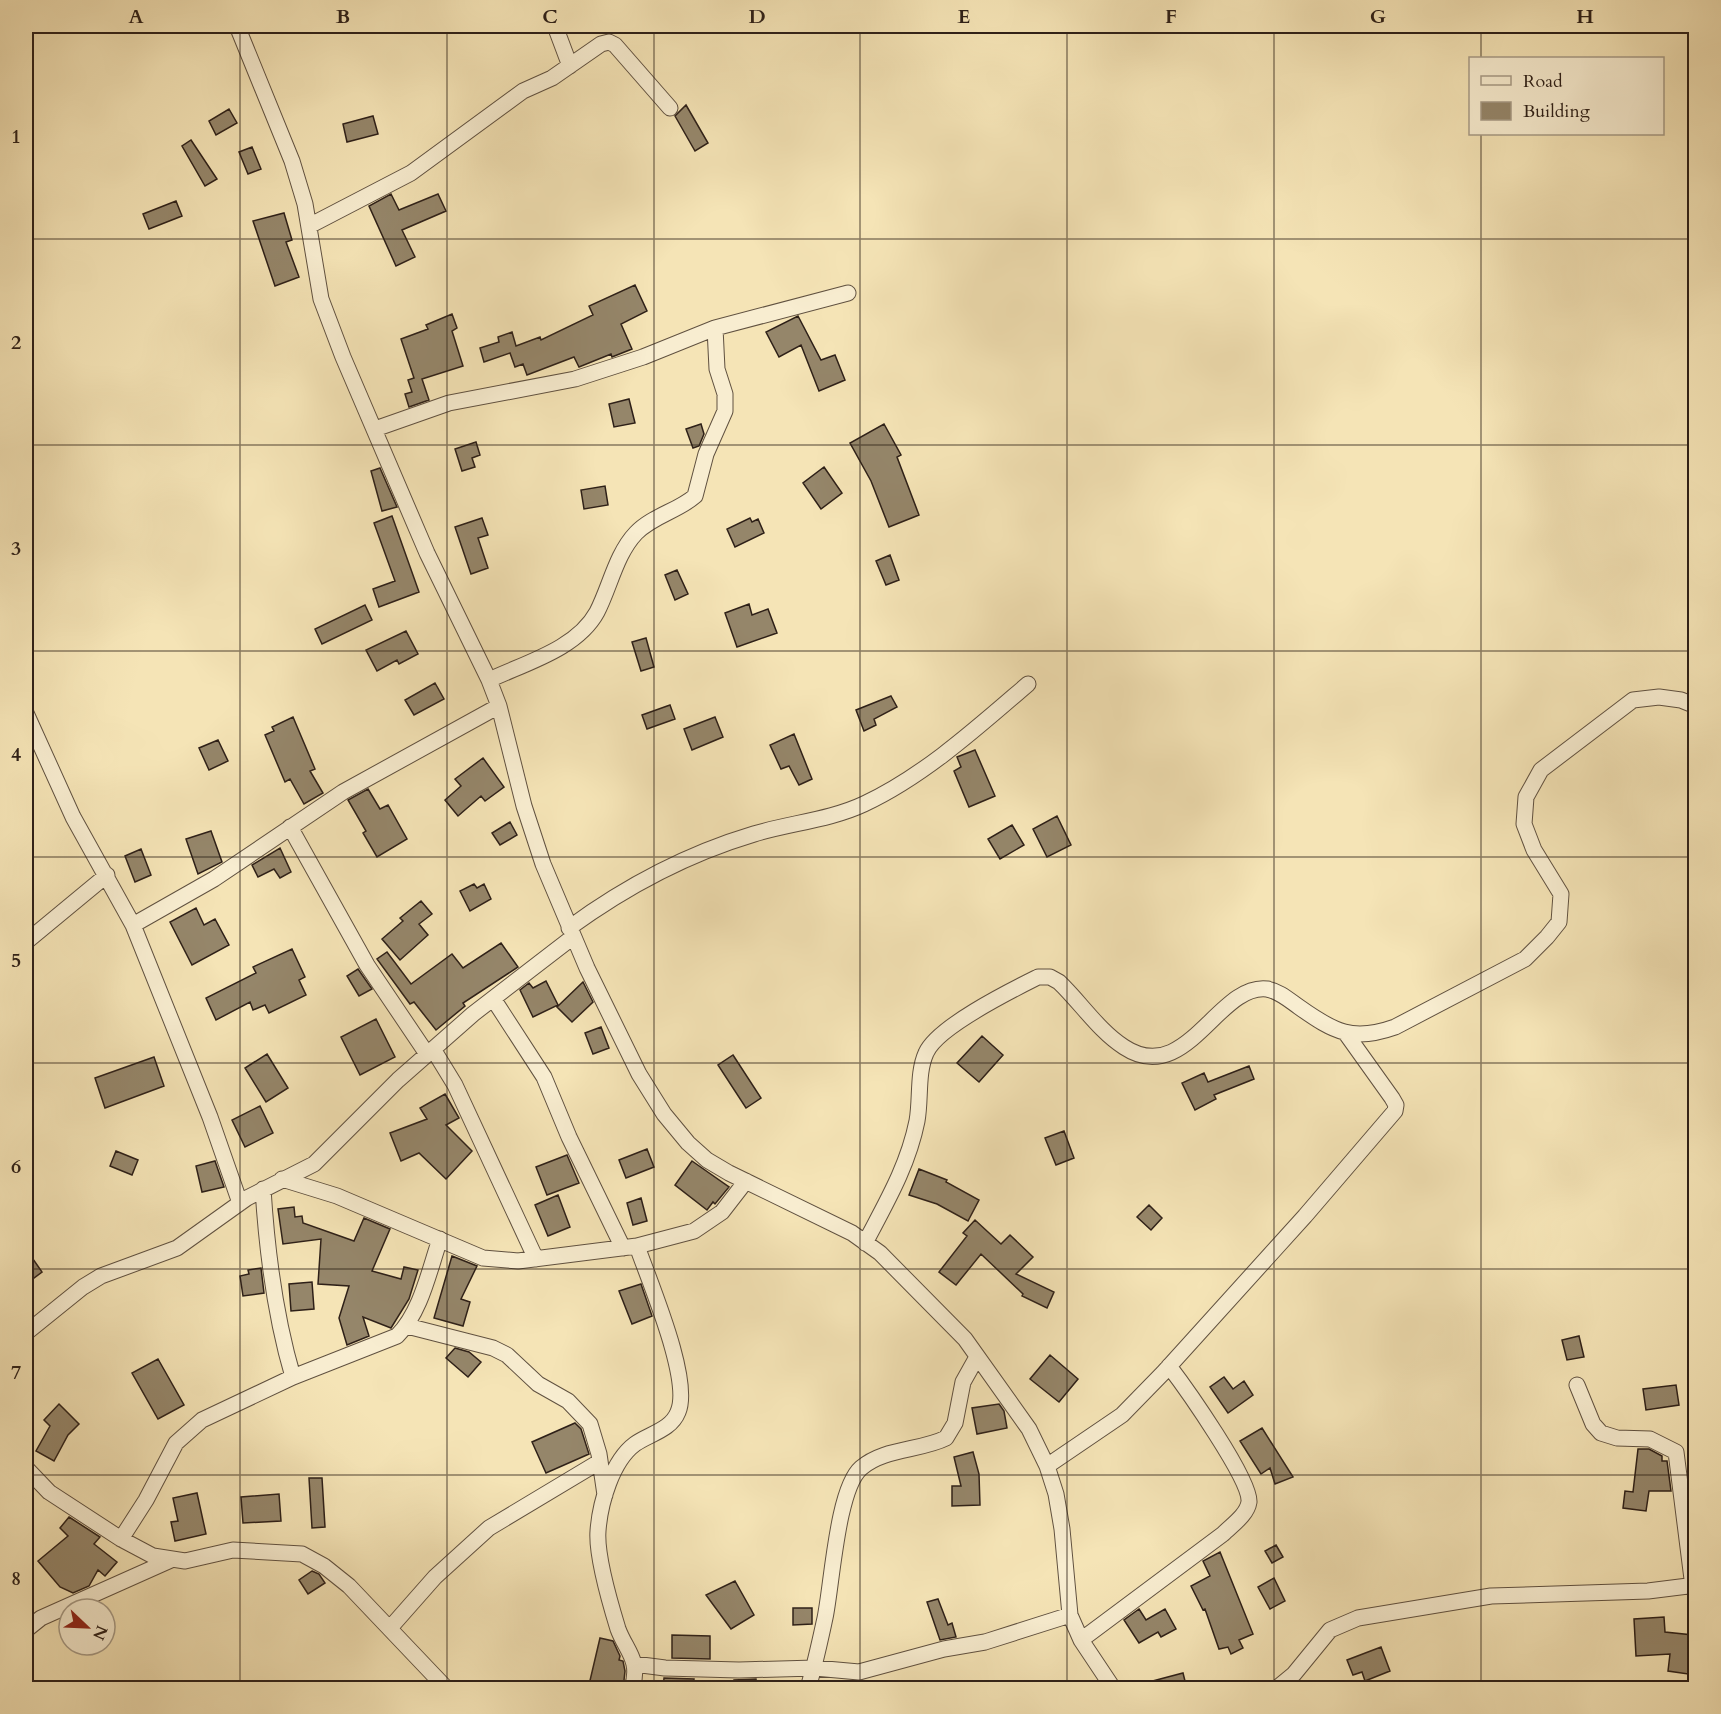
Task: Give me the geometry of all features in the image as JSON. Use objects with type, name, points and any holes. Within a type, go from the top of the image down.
[{"type":"street","points":[[237,26],[292,161],[309,226],[321,299],[427,553],[489,680],[499,706],[530,825],[571,932],[639,1074],[664,1114],[687,1143],[707,1160],[822,1217],[865,1243],[922,1294],[965,1340],[1029,1429],[1047,1466],[1056,1494],[1062,1529],[1070,1615],[1081,1640],[1113,1689]]},
{"type":"street","points":[[555,26],[570,66]]},
{"type":"street","points":[[309,226],[411,173],[523,91],[552,78],[609,42],[624,54],[670,108]]},
{"type":"street","points":[[375,429],[449,403],[575,379],[643,357],[715,328],[848,292]]},
{"type":"street","points":[[489,680],[557,649],[577,634],[596,615],[621,558],[636,533],[695,496],[706,454],[725,411],[725,394],[717,369],[715,328]]},
{"type":"street","points":[[26,1333],[82,1287],[108,1273],[177,1248],[240,1203],[323,1157],[398,1080],[613,896],[673,866],[753,834],[864,805],[911,776],[972,731],[1028,684]]},
{"type":"street","points":[[865,1243],[906,1163],[917,1119],[926,1053],[935,1039],[951,1027],[1038,977],[1050,977],[1059,982],[1109,1036],[1125,1048],[1139,1054],[1161,1054],[1181,1048],[1229,1004],[1263,989],[1277,993],[1325,1024],[1347,1035],[1374,1035],[1414,1019],[1525,959],[1558,922],[1562,907],[1561,894],[1534,850],[1524,824],[1526,797],[1541,770],[1633,700],[1659,697],[1681,700],[1695,706]]},
{"type":"street","points":[[133,925],[214,879],[343,792],[499,706]]},
{"type":"street","points":[[26,713],[73,817],[133,925],[210,1117],[240,1203]]},
{"type":"street","points":[[290,827],[367,964],[455,1085],[536,1259]]},
{"type":"street","points":[[26,942],[107,875]]},
{"type":"street","points":[[494,1000],[544,1077],[569,1137],[630,1247],[674,1358],[680,1381],[681,1402],[670,1424],[633,1446],[624,1455],[605,1495],[598,1530],[600,1563],[619,1631],[628,1645],[634,1664],[632,1689]]},
{"type":"street","points":[[1047,1466],[1122,1415],[1305,1216],[1395,1111],[1396,1105],[1392,1098],[1347,1035]]},
{"type":"street","points":[[282,1179],[337,1196],[483,1258],[518,1261],[630,1247],[693,1231],[722,1212],[746,1181]]},
{"type":"street","points":[[263,1189],[266,1242],[278,1325],[293,1377]]},
{"type":"street","points":[[121,1539],[146,1500],[176,1443],[202,1420],[293,1377],[382,1344],[397,1336],[407,1326],[440,1239]]},
{"type":"street","points":[[407,1326],[493,1348],[507,1355],[538,1384],[568,1401],[590,1424],[605,1495]]},
{"type":"street","points":[[808,1689],[846,1498],[853,1478],[859,1470],[872,1462],[946,1438],[955,1423],[963,1382],[977,1357]]},
{"type":"street","points":[[1081,1640],[1223,1534],[1244,1514],[1249,1502],[1246,1489],[1213,1429],[1169,1366]]},
{"type":"street","points":[[1277,1689],[1294,1674],[1330,1630],[1358,1618],[1491,1596],[1599,1594],[1694,1586],[1676,1452],[1650,1438],[1617,1438],[1601,1432],[1593,1424],[1577,1384]]},
{"type":"street","points":[[390,1628],[435,1577],[489,1528],[599,1462]]},
{"type":"street","points":[[26,1468],[49,1492],[121,1539],[153,1556],[185,1561],[233,1550],[302,1554],[324,1566],[349,1586],[446,1689]]},
{"type":"street","points":[[26,1630],[41,1618],[171,1560]]},
{"type":"street","points":[[634,1664],[665,1668],[739,1670],[814,1668],[859,1672],[944,1649],[985,1642],[1070,1615]]},
{"type":"building","points":[[686,105],[708,143],[695,151],[675,116]]},
{"type":"building","points":[[229,109],[237,123],[216,135],[209,121]]},
{"type":"building","points":[[373,116],[378,134],[347,142],[343,124]]},
{"type":"building","points":[[191,140],[217,179],[205,186],[182,146]]},
{"type":"building","points":[[252,147],[261,169],[248,174],[239,152]]},
{"type":"building","points":[[391,194],[399,210],[438,194],[446,211],[402,230],[415,257],[396,266],[369,206]]},
{"type":"building","points":[[176,201],[182,216],[149,229],[143,214]]},
{"type":"building","points":[[284,213],[292,240],[286,242],[299,277],[275,286],[253,221]]},
{"type":"building","points":[[635,285],[647,311],[621,324],[632,349],[612,357],[611,354],[579,367],[574,357],[527,375],[523,364],[515,367],[510,353],[484,362],[480,348],[499,342],[498,337],[512,332],[516,346],[540,337],[541,340],[593,315],[589,306]]},
{"type":"building","points":[[452,314],[457,328],[452,331],[463,366],[422,379],[429,400],[409,407],[405,394],[412,392],[408,380],[414,378],[401,339],[428,329],[426,325]]},
{"type":"building","points":[[798,316],[821,360],[835,355],[845,380],[819,391],[801,345],[779,357],[766,332]]},
{"type":"building","points":[[629,399],[635,423],[614,427],[609,404]]},
{"type":"building","points":[[701,424],[704,434],[699,446],[693,448],[686,429]]},
{"type":"building","points":[[884,424],[901,455],[897,457],[919,515],[889,527],[871,481],[850,443]]},
{"type":"building","points":[[476,442],[480,455],[472,458],[475,467],[462,471],[455,449]]},
{"type":"building","points":[[824,467],[842,493],[821,509],[803,483]]},
{"type":"building","points":[[380,468],[397,507],[382,511],[371,471]]},
{"type":"building","points":[[605,486],[608,505],[584,509],[581,490]]},
{"type":"building","points":[[392,516],[419,592],[379,607],[373,589],[395,581],[374,523]]},
{"type":"building","points":[[482,518],[488,535],[478,538],[488,568],[471,574],[455,527]]},
{"type":"building","points":[[750,518],[752,522],[758,519],[764,533],[735,547],[727,529]]},
{"type":"building","points":[[890,555],[899,580],[886,585],[876,561]]},
{"type":"building","points":[[677,570],[688,594],[675,600],[665,575]]},
{"type":"building","points":[[749,604],[752,615],[768,609],[777,633],[737,647],[725,613]]},
{"type":"building","points":[[365,605],[372,620],[322,644],[315,629]]},
{"type":"building","points":[[406,631],[418,654],[399,664],[397,660],[377,671],[366,650]]},
{"type":"building","points":[[646,638],[654,667],[641,671],[632,642]]},
{"type":"building","points":[[435,683],[444,699],[414,715],[405,700]]},
{"type":"building","points":[[891,696],[897,707],[874,719],[876,725],[864,731],[856,710]]},
{"type":"building","points":[[670,705],[675,719],[647,729],[642,715]]},
{"type":"building","points":[[293,717],[315,769],[310,771],[323,793],[304,804],[290,779],[285,782],[265,735],[274,731],[272,727]]},
{"type":"building","points":[[715,717],[723,737],[692,750],[684,729]]},
{"type":"building","points":[[794,734],[812,779],[799,785],[789,766],[781,769],[770,745]]},
{"type":"building","points":[[218,740],[228,761],[209,770],[199,748]]},
{"type":"building","points":[[975,750],[995,796],[969,807],[954,771],[961,767],[957,757]]},
{"type":"building","points":[[483,758],[504,787],[485,801],[481,796],[458,816],[445,800],[461,786],[455,779]]},
{"type":"building","points":[[368,789],[380,809],[388,805],[407,839],[377,857],[363,833],[366,831],[348,800]]},
{"type":"building","points":[[1057,816],[1071,845],[1047,857],[1033,829]]},
{"type":"building","points":[[510,822],[517,835],[500,845],[492,833]]},
{"type":"building","points":[[1012,825],[1024,845],[1000,859],[988,839]]},
{"type":"building","points":[[211,831],[222,862],[198,874],[186,839]]},
{"type":"building","points":[[280,848],[291,872],[280,878],[274,869],[258,877],[252,865]]},
{"type":"building","points":[[141,849],[151,875],[135,882],[125,856]]},
{"type":"building","points":[[474,884],[477,888],[484,884],[491,899],[470,911],[460,891]]},
{"type":"building","points":[[421,901],[432,914],[419,924],[428,935],[400,960],[382,939],[403,921],[400,918]]},
{"type":"building","points":[[196,908],[204,925],[215,919],[229,945],[192,965],[170,922]]},
{"type":"building","points":[[501,943],[518,967],[463,1003],[465,1006],[436,1030],[414,1002],[410,1004],[377,959],[387,952],[411,984],[452,954],[463,968]]},
{"type":"building","points":[[292,949],[305,977],[299,980],[306,995],[269,1013],[265,1005],[253,1010],[250,1002],[216,1020],[206,998],[256,973],[253,967]]},
{"type":"building","points":[[358,969],[372,989],[359,996],[347,976]]},
{"type":"building","points":[[546,981],[558,1005],[533,1017],[520,990],[529,983],[533,988]]},
{"type":"building","points":[[583,982],[593,1002],[572,1022],[557,1007]]},
{"type":"building","points":[[376,1019],[395,1057],[360,1075],[341,1037]]},
{"type":"building","points":[[601,1027],[609,1048],[593,1054],[585,1033]]},
{"type":"building","points":[[982,1036],[1003,1055],[979,1082],[957,1063]]},
{"type":"building","points":[[267,1054],[288,1088],[266,1102],[245,1068]]},
{"type":"building","points":[[733,1055],[761,1098],[746,1108],[718,1065]]},
{"type":"building","points":[[154,1057],[164,1086],[105,1108],[95,1078]]},
{"type":"building","points":[[1249,1066],[1254,1079],[1214,1095],[1216,1099],[1195,1110],[1182,1083],[1204,1073],[1208,1082]]},
{"type":"building","points":[[445,1094],[459,1118],[446,1125],[472,1151],[446,1179],[419,1153],[401,1161],[390,1133],[427,1119],[420,1108]]},
{"type":"building","points":[[260,1106],[273,1133],[245,1147],[232,1120]]},
{"type":"building","points":[[1064,1131],[1074,1158],[1056,1165],[1045,1138]]},
{"type":"building","points":[[647,1149],[654,1167],[626,1178],[619,1160]]},
{"type":"building","points":[[116,1151],[138,1160],[132,1175],[110,1166]]},
{"type":"building","points":[[567,1155],[579,1183],[547,1195],[536,1167]]},
{"type":"building","points":[[215,1161],[224,1187],[202,1192],[196,1166]]},
{"type":"building","points":[[692,1161],[729,1187],[707,1210],[675,1185]]},
{"type":"building","points":[[919,1169],[947,1180],[946,1182],[979,1200],[968,1221],[937,1204],[909,1195]]},
{"type":"building","points":[[558,1195],[570,1227],[548,1236],[535,1205]]},
{"type":"building","points":[[641,1198],[647,1221],[633,1225],[627,1203]]},
{"type":"building","points":[[1149,1205],[1162,1218],[1151,1230],[1137,1217]]},
{"type":"building","points":[[294,1207],[295,1217],[302,1216],[303,1223],[354,1241],[364,1218],[390,1229],[372,1271],[401,1279],[404,1267],[418,1270],[409,1299],[391,1328],[363,1317],[369,1336],[347,1345],[339,1318],[349,1286],[318,1284],[321,1239],[283,1244],[278,1209]]},
{"type":"building","points":[[975,1220],[1001,1244],[1010,1235],[1033,1257],[1016,1274],[1054,1292],[1047,1308],[1022,1296],[1023,1294],[981,1254],[956,1285],[939,1272],[967,1236],[963,1233]]},
{"type":"building","points":[[26,1249],[42,1272],[26,1284]]},
{"type":"building","points":[[452,1256],[477,1266],[461,1299],[470,1302],[463,1326],[434,1318]]},
{"type":"building","points":[[261,1268],[264,1293],[243,1296],[240,1276],[249,1274],[248,1270]]},
{"type":"building","points":[[312,1282],[314,1309],[291,1311],[289,1284]]},
{"type":"building","points":[[641,1284],[652,1316],[632,1324],[619,1291]]},
{"type":"building","points":[[1579,1336],[1584,1357],[1567,1360],[1562,1340]]},
{"type":"building","points":[[455,1348],[469,1352],[481,1362],[468,1377],[446,1358]]},
{"type":"building","points":[[1050,1355],[1078,1379],[1059,1402],[1030,1379]]},
{"type":"building","points":[[158,1359],[184,1405],[158,1419],[132,1373]]},
{"type":"building","points":[[1224,1377],[1233,1389],[1244,1381],[1253,1395],[1228,1413],[1210,1387]]},
{"type":"building","points":[[1676,1385],[1679,1405],[1646,1410],[1643,1389]]},
{"type":"building","points":[[59,1404],[79,1424],[68,1435],[54,1461],[36,1451],[50,1426],[44,1420]]},
{"type":"building","points":[[999,1404],[1004,1411],[1007,1428],[977,1434],[972,1408]]},
{"type":"building","points":[[575,1423],[581,1429],[589,1454],[546,1473],[532,1442]]},
{"type":"building","points":[[1262,1428],[1293,1477],[1275,1484],[1270,1468],[1261,1474],[1240,1441]]},
{"type":"building","points":[[1638,1449],[1649,1449],[1662,1456],[1662,1461],[1667,1461],[1671,1491],[1649,1491],[1646,1511],[1623,1508],[1625,1491],[1633,1492]]},
{"type":"building","points":[[973,1452],[979,1474],[980,1505],[952,1506],[952,1486],[961,1486],[954,1457]]},
{"type":"building","points":[[309,1478],[322,1478],[325,1527],[312,1528]]},
{"type":"building","points":[[197,1493],[206,1534],[175,1541],[171,1522],[178,1521],[173,1498]]},
{"type":"building","points":[[279,1494],[281,1521],[243,1523],[241,1497]]},
{"type":"building","points":[[69,1517],[100,1537],[94,1544],[117,1562],[105,1576],[98,1570],[89,1586],[73,1593],[60,1587],[38,1561],[68,1536],[60,1528]]},
{"type":"building","points":[[1276,1545],[1283,1557],[1272,1563],[1265,1551]]},
{"type":"building","points":[[1220,1552],[1253,1634],[1239,1640],[1243,1648],[1231,1654],[1228,1647],[1219,1649],[1205,1609],[1203,1610],[1191,1586],[1210,1576],[1203,1561]]},
{"type":"building","points":[[312,1571],[319,1574],[325,1583],[308,1594],[299,1580]]},
{"type":"building","points":[[1274,1578],[1285,1601],[1270,1609],[1258,1587]]},
{"type":"building","points":[[735,1581],[754,1615],[731,1629],[706,1595]]},
{"type":"building","points":[[938,1599],[948,1625],[952,1623],[956,1637],[940,1640],[927,1602]]},
{"type":"building","points":[[793,1608],[812,1608],[812,1624],[793,1625]]},
{"type":"building","points":[[1139,1609],[1146,1620],[1165,1609],[1176,1629],[1161,1637],[1158,1632],[1139,1643],[1124,1620]]},
{"type":"building","points":[[1664,1617],[1665,1632],[1693,1635],[1688,1674],[1668,1671],[1670,1654],[1636,1656],[1634,1619]]},
{"type":"building","points":[[672,1635],[710,1636],[710,1659],[672,1658]]},
{"type":"building","points":[[600,1638],[613,1641],[620,1656],[619,1660],[623,1661],[625,1671],[623,1689],[588,1689]]},
{"type":"building","points":[[1381,1647],[1390,1671],[1365,1681],[1362,1672],[1353,1675],[1347,1660]]},
{"type":"building","points":[[1183,1673],[1187,1689],[1142,1689],[1141,1684]]},
{"type":"building","points":[[664,1678],[694,1679],[693,1689],[663,1689]]},
{"type":"building","points":[[756,1679],[757,1689],[734,1689],[734,1680]]}]
